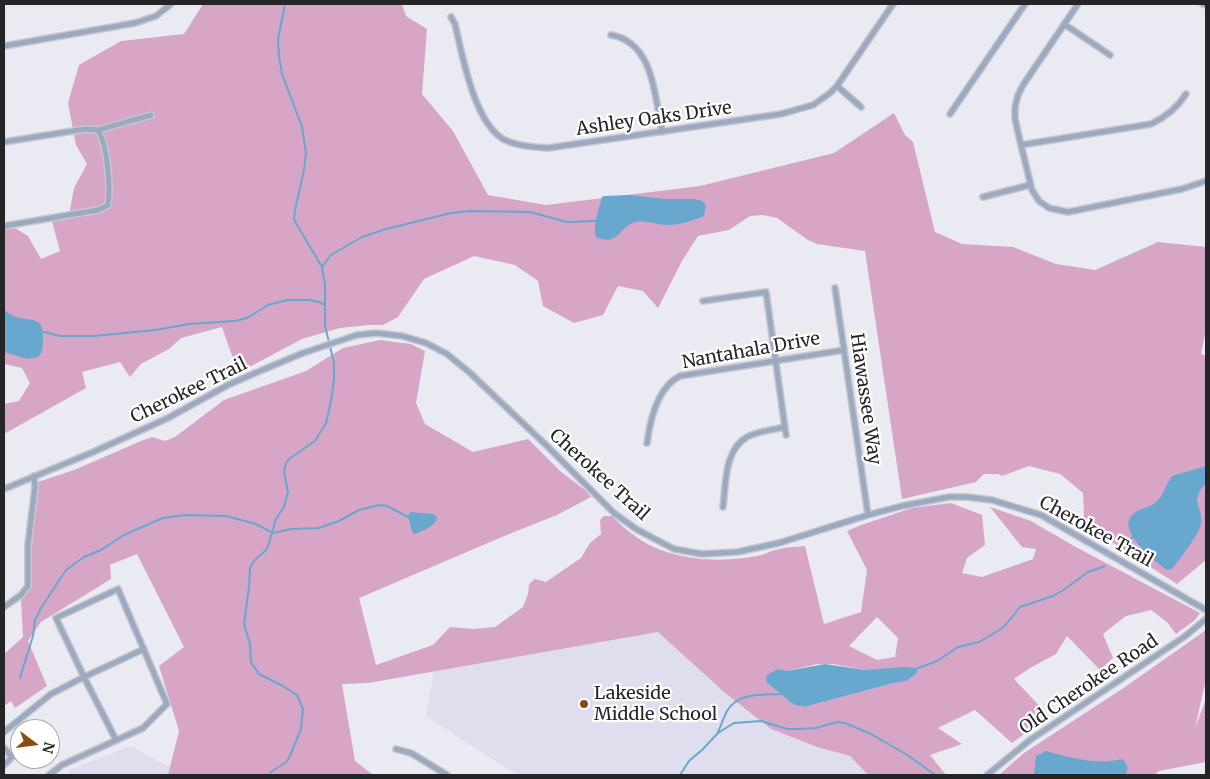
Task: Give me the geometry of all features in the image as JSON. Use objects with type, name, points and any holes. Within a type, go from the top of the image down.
[{"type":"street","points":[[4,46],[135,23],[156,16],[171,4]]},
{"type":"street","name":"Ashley Oaks Drive","points":[[451,17],[455,24],[474,96],[490,126],[504,139],[524,146],[548,148],[781,114],[805,108],[822,100],[837,86],[893,4]]},
{"type":"street","points":[[950,114],[1025,4]]},
{"type":"street","points":[[1078,4],[1018,95],[1015,114],[1020,146],[1030,185],[1035,196],[1044,205],[1056,211],[1068,212],[1182,189],[1205,182],[1206,189]]},
{"type":"street","points":[[1064,24],[1110,55]]},
{"type":"street","points":[[611,35],[628,40],[647,64],[651,75],[662,132]]},
{"type":"street","points":[[837,86],[861,107]]},
{"type":"street","points":[[1020,146],[1151,124],[1176,108],[1186,94]]},
{"type":"street","points":[[4,142],[85,129],[98,130],[152,115]]},
{"type":"street","points":[[4,226],[98,210],[108,205],[110,196],[108,175],[102,137],[98,130]]},
{"type":"street","points":[[983,197],[1030,185]]},
{"type":"street","name":"Hiawassee Way","points":[[835,288],[868,515]]},
{"type":"street","points":[[703,302],[766,292],[786,435]]},
{"type":"street","name":"Cherokee Trail","points":[[4,489],[91,453],[168,418],[228,385],[314,349],[366,333],[388,334],[417,339],[440,349],[469,372],[614,512],[636,530],[674,549],[702,554],[737,552],[779,543],[902,506],[957,496],[992,500],[1041,515],[1206,610]]},
{"type":"street","name":"Nantahala Drive","points":[[647,443],[651,422],[659,401],[668,384],[674,379],[685,374],[844,350]]},
{"type":"street","points":[[723,507],[729,465],[736,448],[748,436],[785,427]]},
{"type":"street","points":[[4,607],[21,595],[28,586],[28,545],[35,487],[34,476]]},
{"type":"street","points":[[49,775],[62,765],[143,728],[167,704],[118,588],[56,618],[116,740]]},
{"type":"street","name":"Old Cherokee Road","points":[[987,775],[1030,740],[1184,637],[1206,619]]},
{"type":"street","points":[[4,732],[51,694],[144,650]]},
{"type":"street","points":[[4,748],[12,757],[4,765]]},
{"type":"street","points":[[396,749],[411,753],[447,775]]},
{"type":"shaded area","points":[[203,4],[402,4],[406,16],[427,29],[422,94],[453,131],[488,195],[546,205],[700,186],[834,153],[894,113],[905,135],[913,142],[935,232],[962,244],[1013,247],[1056,264],[1095,270],[1158,242],[1206,247],[1206,329],[1201,354],[1206,356],[1206,560],[1177,584],[1082,523],[1084,515],[1083,493],[1060,474],[1029,466],[1002,476],[998,474],[984,474],[976,482],[902,499],[865,251],[817,244],[808,240],[777,218],[763,215],[750,216],[729,230],[698,236],[682,261],[658,308],[643,291],[618,286],[603,315],[574,323],[543,306],[538,281],[515,265],[474,256],[424,279],[398,317],[383,325],[340,328],[302,339],[238,373],[222,327],[181,338],[169,349],[141,364],[130,377],[120,362],[82,372],[86,388],[4,434],[4,404],[19,401],[30,383],[22,368],[4,364],[4,226],[10,225],[28,236],[41,259],[60,251],[51,218],[69,215],[74,188],[87,164],[76,145],[68,103],[79,65],[121,41],[184,34]]},
{"type":"shaded area","points":[[380,340],[411,344],[425,351],[416,403],[425,424],[473,452],[528,439],[560,471],[585,490],[591,497],[557,515],[359,598],[376,665],[433,645],[450,627],[474,629],[495,627],[523,607],[528,594],[529,584],[535,579],[546,582],[581,558],[590,543],[601,534],[600,520],[604,516],[612,516],[629,531],[648,544],[663,551],[696,558],[713,560],[746,558],[763,555],[782,548],[805,546],[824,624],[861,612],[867,570],[847,531],[912,508],[951,503],[982,515],[985,545],[967,558],[962,573],[982,577],[1033,559],[1036,549],[1022,547],[990,507],[1031,521],[1200,613],[1195,620],[1176,634],[1167,622],[1151,610],[1126,616],[1103,634],[1113,658],[1100,670],[1067,636],[1056,654],[1014,679],[1049,716],[1012,743],[975,710],[938,728],[962,744],[930,755],[946,775],[868,775],[850,756],[817,747],[771,729],[724,692],[658,632],[368,683],[342,684],[355,761],[373,775],[168,775],[179,731],[159,666],[184,647],[137,554],[110,565],[111,579],[41,622],[28,641],[47,686],[15,708],[11,701],[4,706],[4,654],[23,637],[21,600],[31,584],[32,546],[38,482],[74,470],[152,437],[165,441],[175,437],[224,400],[306,371],[343,348]],"holes":[[[877,617],[898,638],[895,657],[877,660],[849,646]],[[818,664],[833,664],[865,670],[891,669],[906,680],[803,707],[794,705],[767,683],[778,669],[787,671]]]},
{"type":"shaded area","points":[[1206,630],[1206,679],[1195,728],[1206,699],[1206,762],[1159,771],[1154,775],[999,775],[1024,753],[1125,687]]},
{"type":"shaded area","name":"Lakeside Middle School","points":[[659,632],[724,692],[771,729],[817,747],[850,756],[868,775],[517,775],[426,716],[434,670]]},
{"type":"shaded area","points":[[131,746],[170,767],[168,775],[67,775],[71,769]]},
{"type":"water","points":[[630,195],[665,199],[695,199],[702,201],[706,205],[704,216],[671,225],[636,222],[630,224],[614,238],[604,239],[596,237],[595,222],[602,197]]},
{"type":"water","points":[[4,309],[17,317],[40,324],[43,329],[43,344],[42,351],[38,357],[27,359],[4,352]]},
{"type":"water","points":[[1206,466],[1206,483],[1197,500],[1201,518],[1200,528],[1182,556],[1172,569],[1168,570],[1155,561],[1140,546],[1129,530],[1128,522],[1134,513],[1152,505],[1158,500],[1172,476]]},
{"type":"water","points":[[410,512],[433,514],[437,517],[432,526],[414,534],[408,517]]},
{"type":"water","points":[[825,664],[865,670],[903,667],[918,668],[916,674],[906,681],[804,707],[794,705],[767,683],[767,675],[778,669],[787,671]]},
{"type":"water","points":[[1046,751],[1094,761],[1122,759],[1127,765],[1127,771],[1125,775],[1034,775],[1036,756]]},
{"type":"waterway","points":[[269,775],[289,758],[301,729],[303,709],[297,695],[259,674],[251,662],[250,644],[244,624],[250,568],[254,561],[267,549],[276,519],[284,507],[288,492],[284,472],[286,463],[315,441],[326,423],[334,379],[334,363],[325,326],[325,285],[322,267],[294,220],[306,153],[302,127],[282,74],[279,56],[278,39],[285,4]]},
{"type":"waterway","points":[[322,267],[331,255],[362,237],[451,213],[470,211],[530,212],[567,222],[595,221]]},
{"type":"waterway","points":[[44,332],[60,336],[94,336],[155,330],[189,324],[235,321],[247,318],[268,305],[287,300],[309,300],[325,305]]},
{"type":"waterway","points":[[20,678],[33,636],[35,620],[66,570],[84,557],[101,550],[124,535],[163,518],[185,515],[226,516],[256,524],[273,533],[291,529],[319,528],[339,521],[359,510],[379,505],[387,506],[408,517]]},
{"type":"waterway","points":[[1117,550],[1133,537]]},
{"type":"waterway","points":[[918,668],[937,661],[958,647],[979,642],[1004,627],[1020,607],[1053,596],[1088,572],[1105,566]]},
{"type":"waterway","points":[[718,732],[727,711],[738,700],[751,696],[781,694]]},
{"type":"waterway","points":[[680,775],[689,761],[718,733],[734,723],[761,721],[787,729],[816,728],[837,722],[845,723],[871,734],[909,756],[935,775]]},
{"type":"place","name":"Lakeside Middle School","points":[[584,704]]}]
